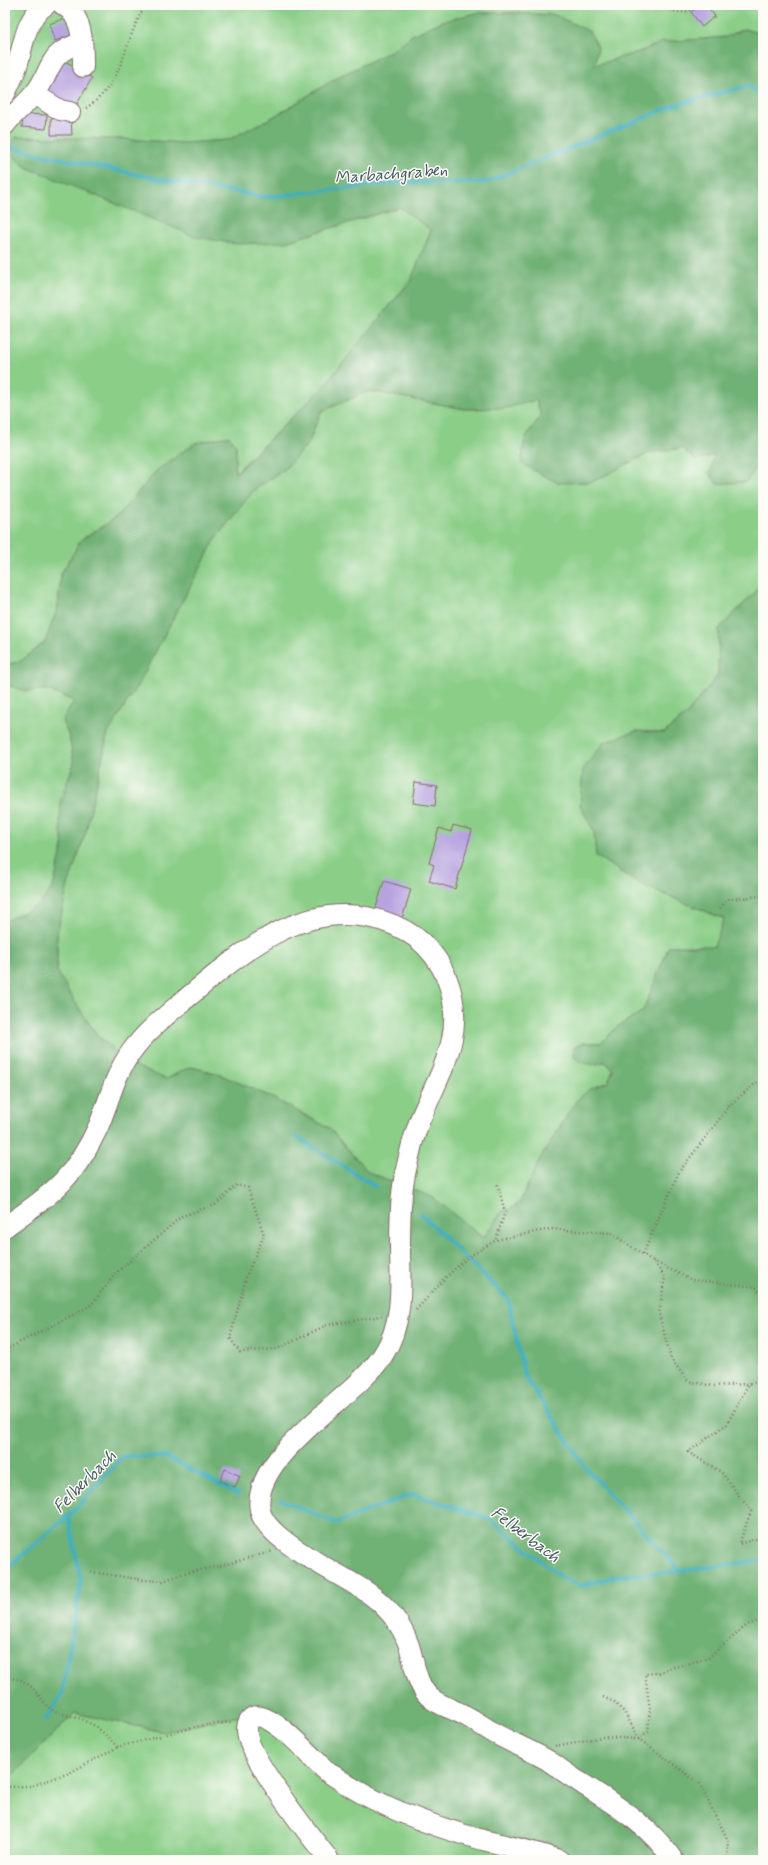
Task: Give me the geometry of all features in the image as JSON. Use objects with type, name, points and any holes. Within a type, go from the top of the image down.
[{"type":"street","points":[[5,94],[17,67],[32,20],[37,11],[46,5]]},
{"type":"street","points":[[63,5],[70,10],[77,21],[82,43],[83,67]]},
{"type":"street","points":[[5,125],[16,111],[34,94],[58,54],[69,47],[82,43]]},
{"type":"street","points":[[34,94],[60,110],[70,112]]},
{"type":"street","points":[[5,1227],[54,1191],[76,1168],[83,1158],[99,1124],[125,1060],[140,1040],[174,1008],[246,949],[275,932],[297,923],[322,917],[347,915],[370,918],[402,928],[419,940],[431,952],[446,978],[454,1008],[453,1034],[447,1059],[415,1133],[403,1184],[401,1203],[401,1274],[407,1312],[379,1362],[367,1376],[293,1442],[269,1473],[265,1481],[260,1500],[260,1510],[263,1519],[290,1546],[343,1576],[372,1595],[387,1610],[401,1627],[409,1644],[416,1672],[424,1692],[435,1701],[547,1760],[637,1821],[655,1837],[673,1860]]},
{"type":"street","points":[[329,1860],[262,1768],[250,1746],[246,1729],[248,1722],[253,1718],[267,1719],[280,1727],[295,1739],[325,1771],[358,1793],[396,1810],[442,1827],[559,1860]]},
{"type":"path","points":[[70,112],[78,112],[88,107],[113,81],[122,63],[136,24],[146,5]]},
{"type":"path","points":[[664,5],[669,10],[680,13],[691,10],[699,5]]},
{"type":"path","points":[[720,908],[729,899],[763,896]]},
{"type":"path","points":[[643,1254],[679,1172],[730,1105],[763,1077]]},
{"type":"path","points":[[496,1240],[505,1212],[497,1182]]},
{"type":"path","points":[[5,1350],[90,1306],[117,1272],[182,1216],[215,1205],[237,1185],[248,1188],[264,1235],[247,1274],[230,1338],[240,1352],[277,1349],[327,1325],[407,1312],[467,1258],[496,1240],[550,1229],[611,1233],[653,1261],[692,1280],[756,1287],[763,1297]]},
{"type":"path","points":[[653,1261],[665,1277],[659,1314],[671,1359],[688,1381],[713,1386],[748,1384],[763,1380]]},
{"type":"path","points":[[748,1384],[727,1424],[688,1452],[721,1472],[751,1511],[739,1544],[763,1537]]},
{"type":"path","points":[[91,1572],[144,1580],[163,1581],[185,1573],[220,1566],[290,1546]]},
{"type":"path","points":[[528,1750],[603,1737],[638,1739],[648,1731],[650,1710],[645,1674],[659,1673],[667,1669],[708,1658],[747,1625],[763,1619]]},
{"type":"path","points":[[5,1677],[21,1680],[32,1687],[48,1707],[55,1712],[82,1719],[97,1728],[118,1747]]},
{"type":"path","points":[[603,1697],[614,1702],[625,1713],[638,1739],[699,1782],[728,1840],[727,1860]]},
{"type":"path","points":[[5,1787],[31,1786],[67,1774],[118,1747],[199,1726],[235,1722],[246,1729]]},
{"type":"green space","points":[[5,5],[763,5],[763,44],[758,33],[744,29],[726,37],[663,42],[639,52],[595,65],[555,15],[477,13],[443,21],[412,35],[393,50],[340,76],[275,116],[228,140],[184,143],[123,139],[16,137],[26,167],[90,192],[285,242],[400,207],[431,230],[411,280],[323,387],[234,474],[236,446],[156,471],[117,517],[81,540],[61,574],[58,607],[45,642],[21,661],[5,665]]},
{"type":"green space","points":[[477,13],[555,15],[589,31],[598,47],[595,65],[639,52],[663,42],[726,37],[744,29],[758,33],[763,44],[763,459],[746,482],[717,484],[710,474],[714,455],[696,460],[682,448],[649,453],[592,482],[558,483],[522,464],[524,443],[532,428],[541,416],[536,400],[505,408],[465,409],[369,391],[321,411],[309,442],[285,469],[254,490],[216,538],[141,679],[108,733],[86,831],[68,885],[57,933],[57,971],[73,999],[97,1035],[130,1064],[166,1079],[190,1067],[216,1073],[269,1096],[329,1128],[368,1172],[432,1197],[483,1238],[501,1213],[519,1204],[540,1159],[576,1101],[590,1089],[608,1082],[613,1069],[605,1062],[593,1064],[581,1062],[574,1057],[574,1047],[583,1043],[601,1043],[617,1027],[643,1011],[669,946],[714,946],[724,919],[640,884],[596,856],[594,831],[580,806],[583,769],[603,743],[636,731],[664,733],[686,715],[718,675],[719,629],[759,588],[763,574],[763,1860],[559,1860],[396,1810],[257,1717],[232,1717],[164,1732],[75,1713],[5,1782],[5,921],[39,905],[53,887],[63,847],[60,819],[61,799],[74,763],[69,736],[62,721],[74,701],[47,690],[25,691],[5,684],[5,665],[21,661],[45,642],[58,607],[61,574],[81,540],[117,517],[156,471],[195,443],[229,436],[236,446],[235,474],[323,387],[411,280],[431,230],[400,207],[285,242],[237,244],[196,237],[26,167],[12,154],[11,146],[16,137],[123,139],[184,143],[228,140],[275,116],[340,76],[393,50],[412,35],[443,21]]},
{"type":"green space","points":[[369,391],[465,409],[505,408],[536,400],[541,416],[528,433],[592,482],[649,453],[683,448],[696,460],[714,455],[710,474],[746,482],[761,459],[763,459],[763,574],[759,588],[719,629],[718,675],[686,715],[664,733],[636,731],[580,806],[594,831],[596,856],[640,884],[724,919],[714,947],[669,946],[643,1011],[617,1027],[601,1043],[583,1043],[593,1065],[605,1062],[613,1069],[608,1082],[590,1089],[576,1101],[540,1159],[519,1204],[501,1213],[483,1238],[432,1197],[368,1172],[329,1128],[269,1096],[216,1073],[191,1067],[166,1080],[130,1064],[97,1035],[73,999],[57,971],[57,933],[68,885],[86,831],[108,733],[141,679],[216,538],[254,490],[285,469],[309,442],[321,412]]},
{"type":"green space","points":[[5,684],[25,691],[47,690],[74,701],[62,721],[69,736],[74,763],[61,799],[60,819],[63,847],[53,887],[39,905],[5,921]]},
{"type":"green space","points":[[75,1713],[164,1732],[232,1717],[257,1717],[559,1860],[5,1860],[5,1782]]},
{"type":"building","points":[[700,5],[706,5],[715,16],[702,27],[691,12]]},
{"type":"building","points":[[66,18],[72,35],[55,41],[49,24]]},
{"type":"building","points":[[59,57],[92,78],[74,109],[40,88]]},
{"type":"building","points":[[23,114],[47,115],[46,129],[22,127]]},
{"type":"building","points":[[71,117],[72,135],[51,135],[51,118]]},
{"type":"building","points":[[416,782],[437,785],[435,806],[413,803]]},
{"type":"building","points":[[453,825],[472,830],[455,889],[429,881],[434,865],[429,863],[439,828],[451,832]]},
{"type":"building","points":[[384,881],[411,889],[402,919],[375,911]]},
{"type":"building","points":[[225,1469],[240,1476],[235,1487],[220,1481]]},
{"type":"waterway","name":"Marbachgraben","points":[[5,146],[159,179],[265,197],[394,183],[487,182],[675,105],[749,86],[763,97]]},
{"type":"waterway","points":[[297,1137],[376,1187]]},
{"type":"waterway","points":[[421,1214],[508,1299],[524,1375],[585,1467],[680,1571]]},
{"type":"waterway","name":"Felberbach","points":[[5,1570],[74,1511],[123,1456],[166,1457],[238,1494]]},
{"type":"waterway","name":"Felberbach","points":[[281,1500],[336,1523],[412,1494],[488,1518],[561,1577],[581,1586],[618,1576],[680,1571],[763,1560]]},
{"type":"waterway","points":[[46,1719],[62,1694],[81,1581],[68,1516]]}]
